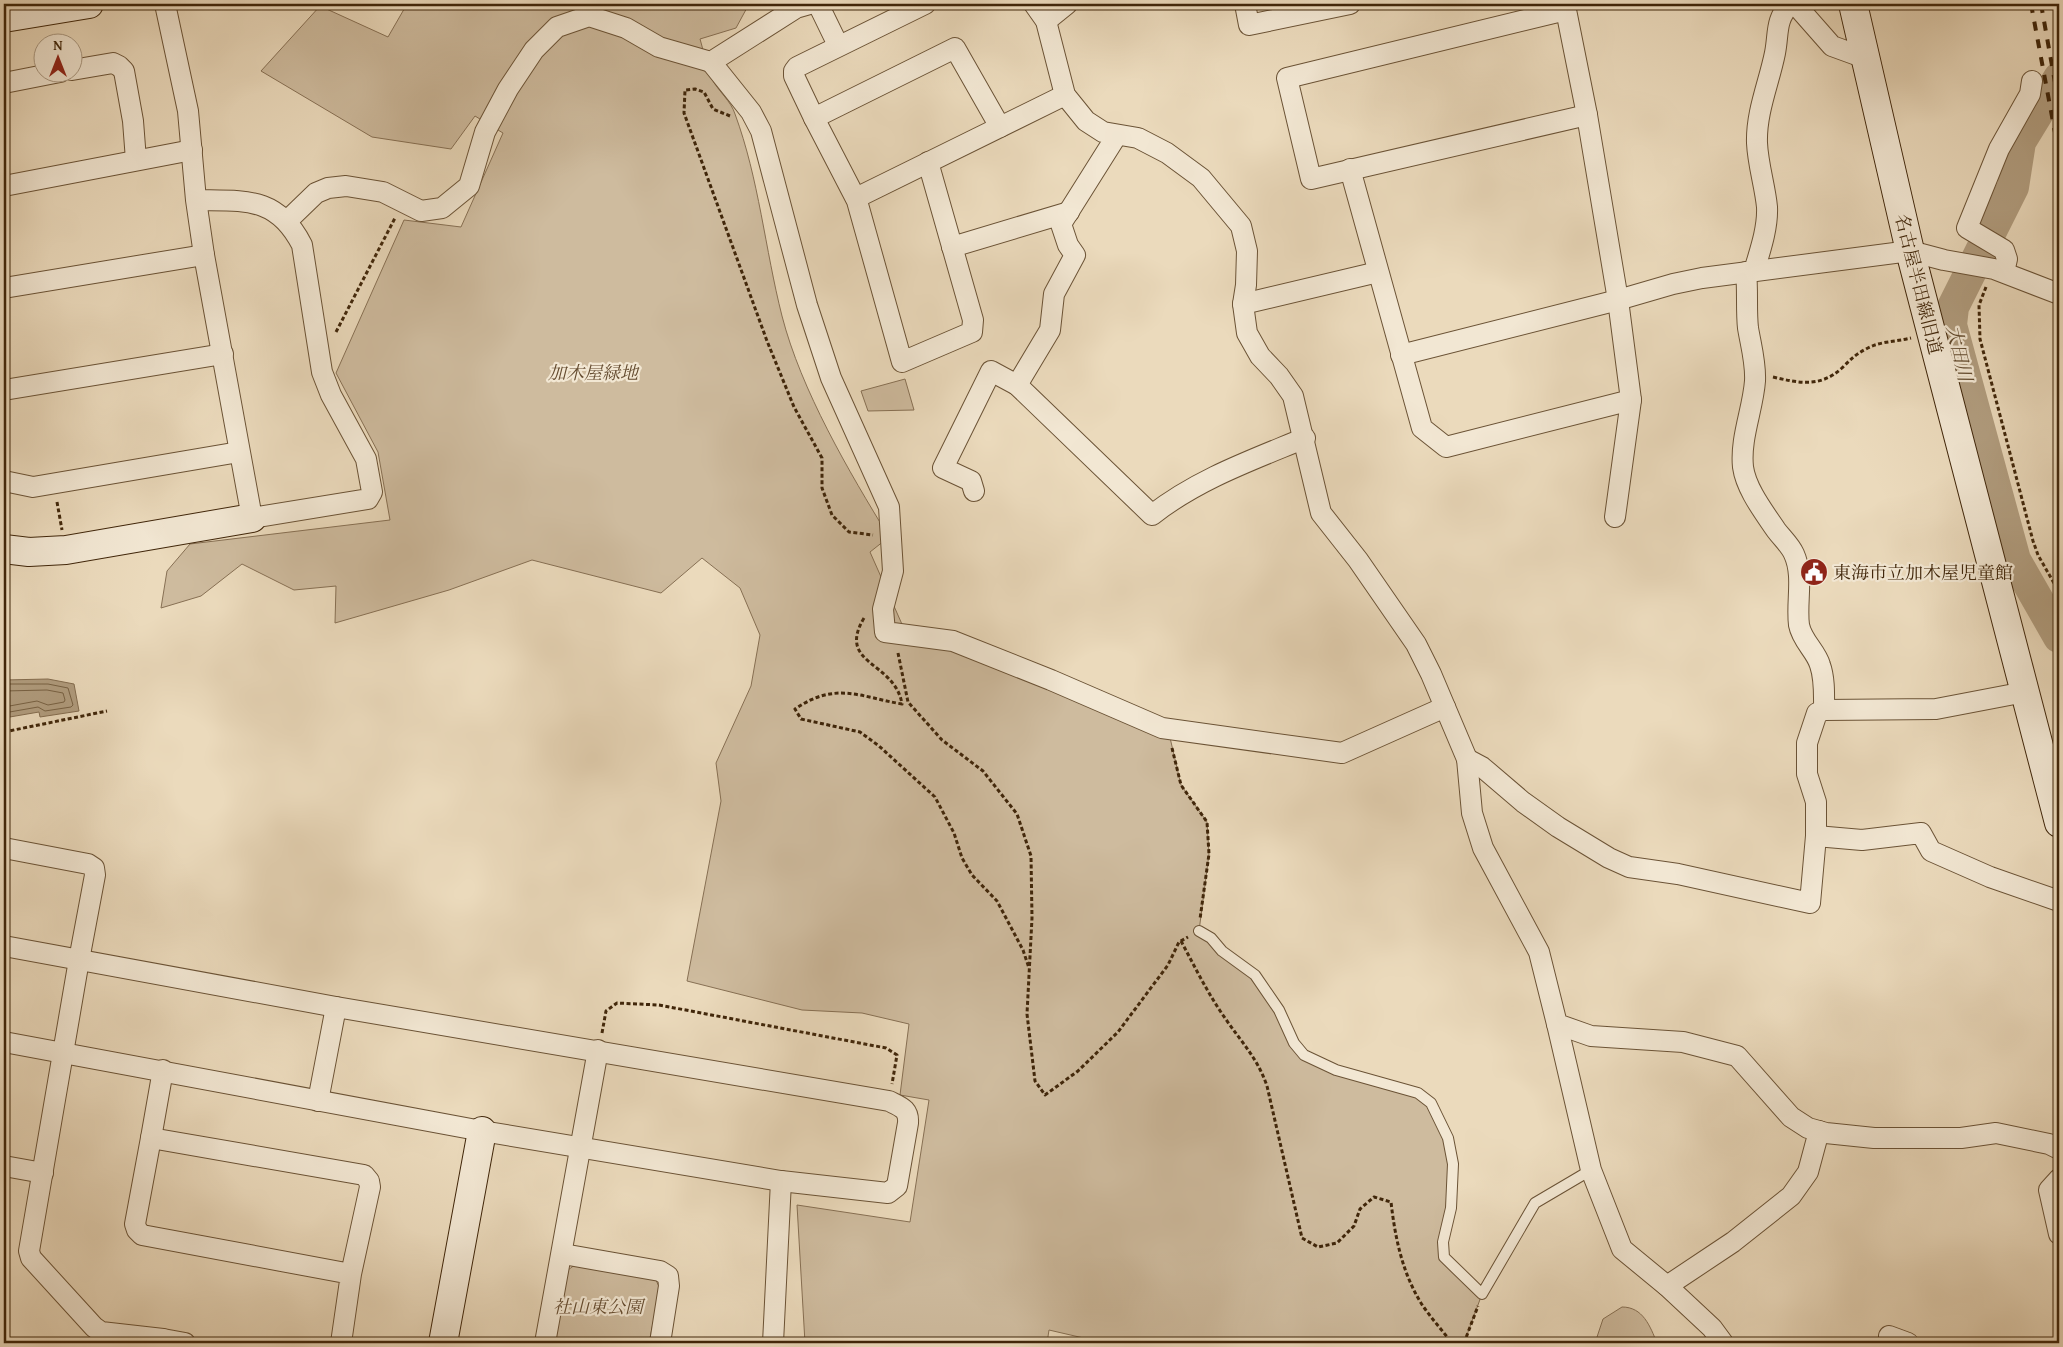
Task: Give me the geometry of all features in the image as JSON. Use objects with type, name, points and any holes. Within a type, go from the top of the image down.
[{"type":"street","points":[[4,18],[89,4]]},
{"type":"street","points":[[164,4],[188,110],[196,200],[204,255],[252,518]]},
{"type":"street","points":[[711,62],[796,8],[810,4]]},
{"type":"street","points":[[818,4],[838,45]]},
{"type":"street","points":[[925,4],[838,45],[797,67],[794,71],[814,118],[856,198],[902,362],[972,332],[973,320],[928,162]]},
{"type":"street","points":[[1034,4],[1047,12],[1065,95],[1086,120],[1103,132],[1138,138],[1167,153],[1201,178],[1241,226],[1247,251],[1246,285],[1243,304],[1247,333],[1260,356],[1279,376],[1294,396],[1322,512],[1416,644],[1467,759],[1472,813],[1483,848],[1539,952],[1591,1170],[1622,1250],[1667,1286],[1712,1328],[1723,1343]]},
{"type":"street","points":[[1047,12],[1067,4]]},
{"type":"street","points":[[1245,4],[1249,24],[1350,4]]},
{"type":"street","points":[[1790,4],[1781,14],[1777,26],[1775,53],[1759,120],[1757,142],[1767,206],[1766,221],[1750,271],[1748,327],[1755,374],[1754,394],[1743,451],[1743,468],[1749,486],[1797,561],[1800,628],[1807,646],[1820,663],[1824,710]]},
{"type":"street","points":[[1795,4],[1832,46],[1865,58]]},
{"type":"street","name":"名古屋半田線旧道","points":[[1853,4],[1910,251],[2059,824]]},
{"type":"street","points":[[1586,115],[1312,179],[1287,78],[1566,10],[1586,115],[1618,300],[1631,400],[1615,516]]},
{"type":"street","points":[[287,220],[316,193],[328,188],[346,186],[383,192],[421,211],[442,208],[469,186],[485,132],[508,89],[534,50],[557,27],[588,16],[626,28],[659,47],[711,62],[750,112],[761,131],[807,305],[831,378],[889,507],[889,537],[893,571],[883,609],[885,632],[953,641],[1051,680],[1162,728],[1342,753],[1445,707]]},
{"type":"street","points":[[814,118],[955,48],[1000,127]]},
{"type":"street","points":[[82,68],[113,62],[124,71],[133,122],[136,160]]},
{"type":"street","points":[[4,83],[32,78]]},
{"type":"street","points":[[1999,270],[2007,259],[2004,250],[1967,228],[1999,148],[2030,94],[2032,81]]},
{"type":"street","points":[[856,198],[1065,95]]},
{"type":"street","points":[[1017,385],[1050,330],[1054,294],[1075,255],[1068,245],[1061,224],[1117,134]]},
{"type":"street","points":[[4,186],[192,150]]},
{"type":"street","points":[[1350,170],[1422,428],[1446,447],[1631,400]]},
{"type":"street","points":[[4,549],[29,552],[66,550],[368,499],[372,492],[366,459],[331,395],[322,372],[302,246],[287,220],[271,209],[249,201],[196,200]]},
{"type":"street","points":[[952,247],[1069,212]]},
{"type":"street","points":[[1402,356],[1673,284],[1750,271],[1910,251],[1944,260],[1999,270],[2059,294]]},
{"type":"street","points":[[4,288],[204,255]]},
{"type":"street","points":[[1243,304],[1378,272]]},
{"type":"street","points":[[4,390],[223,354]]},
{"type":"street","points":[[974,491],[971,481],[943,468],[991,371],[1017,385],[1152,515],[1174,497],[1211,477],[1305,438]]},
{"type":"street","points":[[4,481],[33,487],[239,452]]},
{"type":"street","points":[[1467,759],[1482,767],[1523,802],[1558,827],[1609,858],[1628,867],[1678,874],[1810,903],[1816,836],[1816,802],[1807,774],[1807,743],[1817,713],[1824,710],[1936,709],[2025,692]]},
{"type":"street","points":[[1816,836],[1862,840],[1921,833],[1931,851],[1990,877],[2059,901]]},
{"type":"street","points":[[4,848],[88,864],[94,868],[95,875],[29,1251],[31,1258],[94,1327],[101,1332],[185,1343]]},
{"type":"street","points":[[4,946],[336,1007],[598,1050],[889,1101],[904,1108],[908,1115],[897,1186],[888,1193],[781,1181],[482,1131],[163,1070],[4,1042]]},
{"type":"street","points":[[318,1100],[336,1007]]},
{"type":"street","points":[[1557,1024],[1590,1036],[1683,1042],[1737,1056],[1791,1117],[1808,1128],[1819,1131],[1874,1138],[1961,1138],[1996,1133],[2049,1144],[2059,1149]]},
{"type":"street","points":[[545,1343],[598,1050]]},
{"type":"street","points":[[163,1070],[135,1224],[137,1230],[142,1235],[352,1274]]},
{"type":"street","points":[[443,1343],[482,1131]]},
{"type":"street","points":[[1667,1286],[1733,1242],[1791,1196],[1808,1172],[1819,1131]]},
{"type":"street","points":[[151,1138],[364,1175],[369,1181],[370,1187],[352,1274],[341,1343]]},
{"type":"street","points":[[4,1166],[43,1174]]},
{"type":"street","points":[[2059,1179],[2049,1190],[2059,1234]]},
{"type":"street","points":[[773,1343],[781,1181]]},
{"type":"street","points":[[562,1254],[660,1271],[668,1276],[669,1286],[660,1343]]},
{"type":"street","points":[[1889,1336],[1908,1343]]},
{"type":"lane","points":[[1199,931],[1211,938],[1222,951],[1255,975],[1279,1010],[1294,1043],[1304,1055],[1336,1070],[1418,1093],[1431,1103],[1448,1138],[1453,1164],[1451,1208],[1443,1242],[1444,1257],[1482,1294],[1535,1203],[1591,1170]]},
{"type":"path","points":[[750,112],[729,117],[713,109],[704,92],[694,89],[684,90],[684,113],[767,341],[794,407],[822,458],[822,488],[832,515],[849,532],[889,537]]},
{"type":"path","points":[[320,356],[325,353],[404,202]]},
{"type":"path","points":[[1999,270],[1979,305],[1980,339],[2033,540],[2038,555],[2059,592]]},
{"type":"path","points":[[1755,374],[1764,374],[1798,383],[1811,383],[1828,377],[1841,369],[1852,356],[1867,348],[1880,343],[1931,332]]},
{"type":"path","points":[[53,484],[66,550]]},
{"type":"path","points":[[865,616],[856,636],[856,649],[891,680],[901,695],[902,704],[853,692],[835,692],[807,700],[795,708],[801,719],[860,732],[879,746],[935,797],[954,832],[962,858],[972,875],[997,901],[1023,950],[1029,970]]},
{"type":"path","points":[[885,632],[896,644],[908,702],[942,740],[983,771],[1017,814],[1031,856],[1032,918],[1027,1014],[1035,1080],[1045,1095],[1078,1071],[1118,1032],[1168,965],[1181,941],[1199,931],[1209,854],[1207,822],[1181,784],[1168,729]]},
{"type":"path","points":[[4,732],[107,711]]},
{"type":"path","points":[[1181,941],[1224,1017],[1254,1056],[1261,1070],[1267,1086],[1302,1238],[1318,1247],[1337,1243],[1354,1226],[1360,1209],[1374,1197],[1391,1202],[1395,1237],[1406,1272],[1421,1302],[1452,1343]]},
{"type":"path","points":[[598,1050],[606,1011],[617,1003],[659,1005],[886,1048],[897,1055],[889,1101]]},
{"type":"path","points":[[1464,1343],[1482,1294]]},
{"type":"green space","name":"加木屋緑地","points":[[407,4],[749,4],[736,28],[700,39],[710,74],[733,109],[743,139],[756,189],[782,316],[801,373],[843,458],[889,537],[870,552],[905,631],[1168,729],[1181,785],[1207,822],[1209,854],[1199,931],[1255,975],[1304,1055],[1404,1089],[1431,1103],[1453,1164],[1444,1257],[1482,1294],[1464,1343],[1105,1343],[1049,1330],[1047,1343],[805,1343],[797,1205],[910,1222],[929,1100],[900,1095],[909,1024],[862,1013],[802,1010],[687,981],[721,801],[716,763],[751,686],[760,635],[740,588],[702,558],[661,593],[532,560],[449,590],[335,623],[336,586],[294,590],[242,564],[201,596],[161,608],[167,571],[190,544],[390,520],[378,452],[336,373],[404,220],[461,227],[503,133],[475,116],[451,149],[372,137],[261,71],[320,6],[388,37]]},
{"type":"green space","points":[[905,379],[914,410],[868,411],[861,391]]},
{"type":"green space","name":"社山東公園","points":[[576,1264],[656,1280],[660,1289],[649,1343],[557,1343],[554,1337],[568,1270]]},
{"type":"green space","points":[[1622,1307],[1635,1310],[1645,1319],[1657,1343],[1595,1343],[1603,1319]]},
{"type":"water","points":[[48,679],[74,684],[79,711],[40,717],[39,712],[4,718],[4,680]]},
{"type":"waterway","name":"大田川","points":[[2059,78],[2020,142],[2013,187],[1953,307],[1951,325],[2015,560],[2059,637]]},
{"type":"railway","points":[[2031,4],[2059,154]]},
{"type":"railway","points":[[2041,4],[2059,105]]},
{"type":"place","name":"東海市立加木屋児童館","points":[[1814,572]]}]
